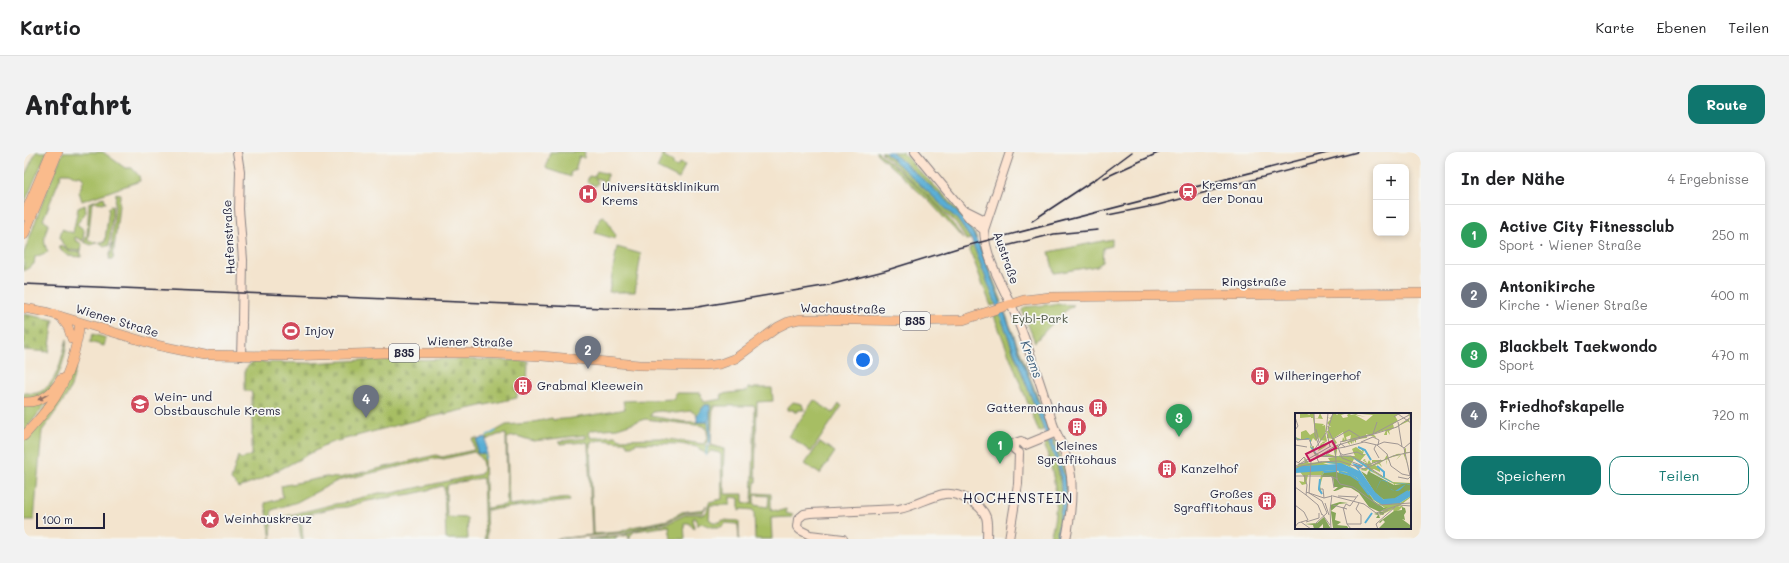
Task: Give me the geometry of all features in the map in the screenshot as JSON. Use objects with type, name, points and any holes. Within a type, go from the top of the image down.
[{"type":"main road","points":[[24,216],[51,152]]},
{"type":"main road","points":[[24,235],[58,152]]},
{"type":"main road","name":"Ringstraße","points":[[1086,297],[1421,293]]},
{"type":"main road","name":"Wachaustraße","points":[[705,366],[720,364],[736,358],[778,327],[788,322],[800,319],[950,321],[968,319],[1032,298],[1086,297]]},
{"type":"main road","name":"Wiener Straße","points":[[24,308],[59,316],[156,345],[207,355],[312,356],[467,353],[542,356],[639,365],[705,366]]},
{"type":"main road","points":[[59,316],[68,327],[72,339]]},
{"type":"main road","points":[[24,402],[41,399],[52,391],[57,385],[63,372],[74,332],[79,323]]},
{"type":"main road","points":[[24,436],[48,409],[62,388],[79,332],[79,323]]},
{"type":"street","name":"Hafenstraße","points":[[237,152],[240,171],[239,209],[243,260],[241,356]]},
{"type":"street","points":[[915,152],[970,219],[984,230]]},
{"type":"street","name":"Austraße","points":[[1010,152],[986,221],[984,230],[985,243],[1007,306],[1031,355],[1054,432]]},
{"type":"street","points":[[963,209],[986,221]]},
{"type":"street","points":[[1009,539],[1018,484],[1019,453],[1025,450],[1025,445],[1054,432],[1066,456],[1071,476],[1070,505],[1066,539]]},
{"type":"street","points":[[843,539],[805,533],[797,527],[798,519],[804,514],[810,513],[895,510],[914,506],[942,494],[955,494],[972,503],[983,512],[987,523],[987,539]]},
{"type":"green space","points":[[36,152],[47,152],[24,204],[24,177]]},
{"type":"green space","points":[[63,152],[103,152],[125,168],[132,168],[139,176],[140,181],[82,201],[79,192],[84,179],[80,176],[76,177],[69,173],[62,173],[43,220],[49,223],[45,234],[45,245],[48,252],[35,257],[34,264],[24,271],[24,253],[45,195]]},
{"type":"green space","points":[[550,152],[585,152],[584,158],[579,157],[575,170],[570,173],[571,177],[547,169],[546,167]]},
{"type":"green space","points":[[875,152],[878,152],[935,204],[956,227],[963,239],[930,202]]},
{"type":"green space","points":[[881,152],[885,152],[957,219],[971,239],[966,240],[952,219]]},
{"type":"green space","points":[[892,152],[904,152],[903,153],[916,168],[958,210],[977,238],[975,238],[960,216]]},
{"type":"green space","points":[[664,153],[664,157],[673,162],[675,167],[680,163],[685,165],[679,179],[657,168]]},
{"type":"green space","points":[[597,171],[608,174],[604,188],[602,187],[603,180],[595,178],[598,182],[596,186],[587,182],[589,176],[594,177]]},
{"type":"green space","points":[[116,193],[120,194],[120,196],[113,259],[109,259],[113,245],[113,243],[111,249]]},
{"type":"green space","points":[[104,197],[106,203],[92,202],[88,241],[97,242],[91,245],[84,242],[87,235],[89,203]]},
{"type":"green space","points":[[85,205],[86,212],[77,224],[84,230],[83,241],[75,237],[75,240],[82,244],[81,251],[69,250],[62,243],[60,236],[62,229],[73,233],[78,208]]},
{"type":"green space","points":[[113,205],[109,246],[104,246],[99,242],[105,242],[109,207]]},
{"type":"green space","points":[[603,216],[616,235],[615,239],[595,233],[600,217]]},
{"type":"green space","points":[[1112,239],[1112,246],[1103,248],[1102,262],[1097,266],[1054,273],[1049,252]]},
{"type":"green space","points":[[61,245],[71,252],[81,252],[81,257],[68,256],[58,248]]},
{"type":"green space","points":[[979,245],[1002,302],[1000,303]]},
{"type":"green space","points":[[974,246],[997,304],[991,306],[969,248]]},
{"type":"green space","points":[[617,247],[641,254],[635,292],[609,292]]},
{"type":"green space","name":"Eybl-Park","points":[[1055,304],[1074,305],[1060,315],[1035,342],[1022,310],[1025,307]]},
{"type":"green space","points":[[1003,312],[1005,312],[1049,427],[1047,428]]},
{"type":"green space","points":[[1001,313],[1012,348],[1044,429],[1039,432],[994,316]]},
{"type":"green space","points":[[24,314],[54,320],[49,352],[24,350]]},
{"type":"green space","points":[[93,334],[106,338],[104,346],[90,342]]},
{"type":"green space","points":[[67,339],[63,363],[51,386],[46,392],[39,396],[24,399],[24,393],[37,393],[50,384],[58,370]]},
{"type":"green space","points":[[463,359],[528,361],[527,388],[517,388],[517,398],[409,422],[330,443],[260,480],[239,488],[231,480],[238,456],[241,459],[252,455],[252,395],[251,391],[245,391],[245,369],[252,362],[310,363],[363,360]]},
{"type":"green space","points":[[77,362],[71,387],[66,397],[42,431],[34,520],[24,520],[24,439]]},
{"type":"green space","points":[[63,381],[24,432],[24,405]]},
{"type":"green space","points":[[748,388],[772,388],[773,401],[757,402],[755,477],[757,477],[757,482],[755,482],[754,493],[771,494],[771,509],[779,511],[786,509],[786,513],[793,515],[792,517],[771,518],[772,539],[755,539],[753,510],[742,509],[739,511],[739,498],[730,497],[730,505],[710,505],[709,519],[713,522],[720,522],[723,520],[739,521],[739,539],[738,525],[736,524],[726,523],[721,527],[711,527],[701,523],[697,526],[696,518],[693,518],[694,529],[689,523],[684,523],[685,539],[671,539],[669,526],[635,531],[630,536],[630,539],[628,535],[616,537],[616,539],[588,539],[623,535],[644,527],[666,524],[687,514],[705,514],[709,502],[722,499],[721,455],[719,453],[711,451],[707,455],[697,447],[680,444],[636,443],[632,446],[628,446],[626,442],[603,440],[590,443],[593,534],[620,532],[632,527],[668,520],[682,512],[704,509],[703,512],[687,512],[666,522],[643,526],[623,533],[556,539],[592,535],[588,443],[560,444],[559,441],[586,438],[586,435],[533,441],[517,436],[509,437],[507,439],[509,505],[569,498],[570,501],[487,510],[487,508],[505,505],[507,503],[506,434],[498,435],[486,440],[487,436],[506,425],[529,423],[552,418],[553,420],[580,417],[625,409],[623,401],[674,399],[675,393],[700,393],[704,402],[722,399],[721,394],[747,391]],"holes":[[[705,405],[710,405],[711,447],[705,445],[709,439],[708,422],[685,422],[650,416],[653,412],[661,411],[676,413],[691,411],[697,415]],[[713,406],[755,407],[752,504],[743,502],[743,494],[725,494],[725,488],[723,487],[724,449],[711,445]],[[645,419],[704,426],[707,430],[707,435],[703,444],[660,438],[620,439],[616,436],[592,438],[589,433],[592,430],[617,428]],[[754,495],[769,496],[768,507],[754,505]]]},
{"type":"green space","points":[[814,400],[833,413],[839,404],[842,406],[811,452],[789,436]]},
{"type":"green space","points":[[793,402],[802,404],[804,410],[794,412],[794,410],[788,410],[788,407]]},
{"type":"green space","points":[[477,438],[477,453],[486,454],[486,457],[484,457],[487,539],[485,539],[483,479],[481,478],[450,484],[446,489],[447,517],[467,518],[468,539],[446,539],[444,488],[442,486],[417,493],[367,501],[347,507],[333,508],[301,516],[303,539],[301,539],[298,516],[272,522],[271,539],[265,503],[283,498],[281,486],[326,477],[339,478],[436,455],[442,457],[474,450],[472,439]],"holes":[[[474,452],[483,464],[481,474],[393,493],[379,493],[349,502],[274,519],[271,516],[272,510],[297,502],[337,481],[437,458],[444,459]]]},
{"type":"green space","points":[[1054,439],[1068,476],[1068,505],[1063,539],[1060,539],[1064,522],[1066,491],[1065,478],[1052,440]]},
{"type":"green space","points":[[820,442],[835,452],[820,474],[805,464]]},
{"type":"green space","points":[[1049,442],[1054,454],[1060,478],[1061,490],[1061,514],[1056,539],[1049,539],[1053,527],[1056,503],[1054,479],[1044,444]]},
{"type":"water","name":"Krems","points":[[885,152],[892,152],[940,195],[962,218],[979,245],[1065,478],[1066,504],[1060,539],[1056,539],[1062,504],[1060,472],[971,239],[957,219]]},
{"type":"water","points":[[705,405],[710,405],[710,419],[708,419],[708,422],[697,422],[697,415]]},
{"type":"water","points":[[485,437],[486,454],[477,453],[477,440]]},
{"type":"waterway","points":[[706,456],[707,446],[710,441],[709,419]]},
{"type":"waterway","points":[[487,436],[496,431]]},
{"type":"waterway","points":[[485,453],[485,459]]},
{"type":"railway","points":[[1032,221],[1097,178],[1132,152]]},
{"type":"railway","points":[[1104,178],[1160,152]]},
{"type":"railway","points":[[24,284],[603,308],[667,309],[698,307],[829,285],[884,271],[958,248],[1331,152]]},
{"type":"railway","points":[[1108,215],[1158,205],[1357,152]]},
{"type":"railway","points":[[998,248],[1054,234],[1098,230]]},
{"type":"place","name":"Krems an der Donau","points":[[1188,192]]},
{"type":"place","name":"Universitätsklinikum Krems","points":[[588,194]]},
{"type":"place","name":"Injoy","points":[[291,331]]},
{"type":"place","name":"Antonikirche","points":[[588,369]]},
{"type":"place","name":"Wilheringerhof","points":[[1260,376]]},
{"type":"place","name":"Grabmal Kleewein","points":[[523,386]]},
{"type":"place","name":"Wein- und Obstbauschule Krems","points":[[140,404]]},
{"type":"place","name":"Gattermannhaus","points":[[1098,408]]},
{"type":"place","name":"Friedhofskapelle","points":[[366,418]]},
{"type":"place","name":"Kleines Sgraffitohaus","points":[[1077,427]]},
{"type":"place","name":"Blackbelt Taekwondo","points":[[1179,437]]},
{"type":"place","name":"Active City Fitnessclub","points":[[1000,464]]},
{"type":"place","name":"Kanzelhof","points":[[1167,469]]},
{"type":"place","name":"Großes Sgraffitohaus","points":[[1267,501]]},
{"type":"place","name":"Weinhauskreuz","points":[[210,519]]},
{"type":"district","name":"HOCHENSTEIN","points":[[1018,498]]}]
